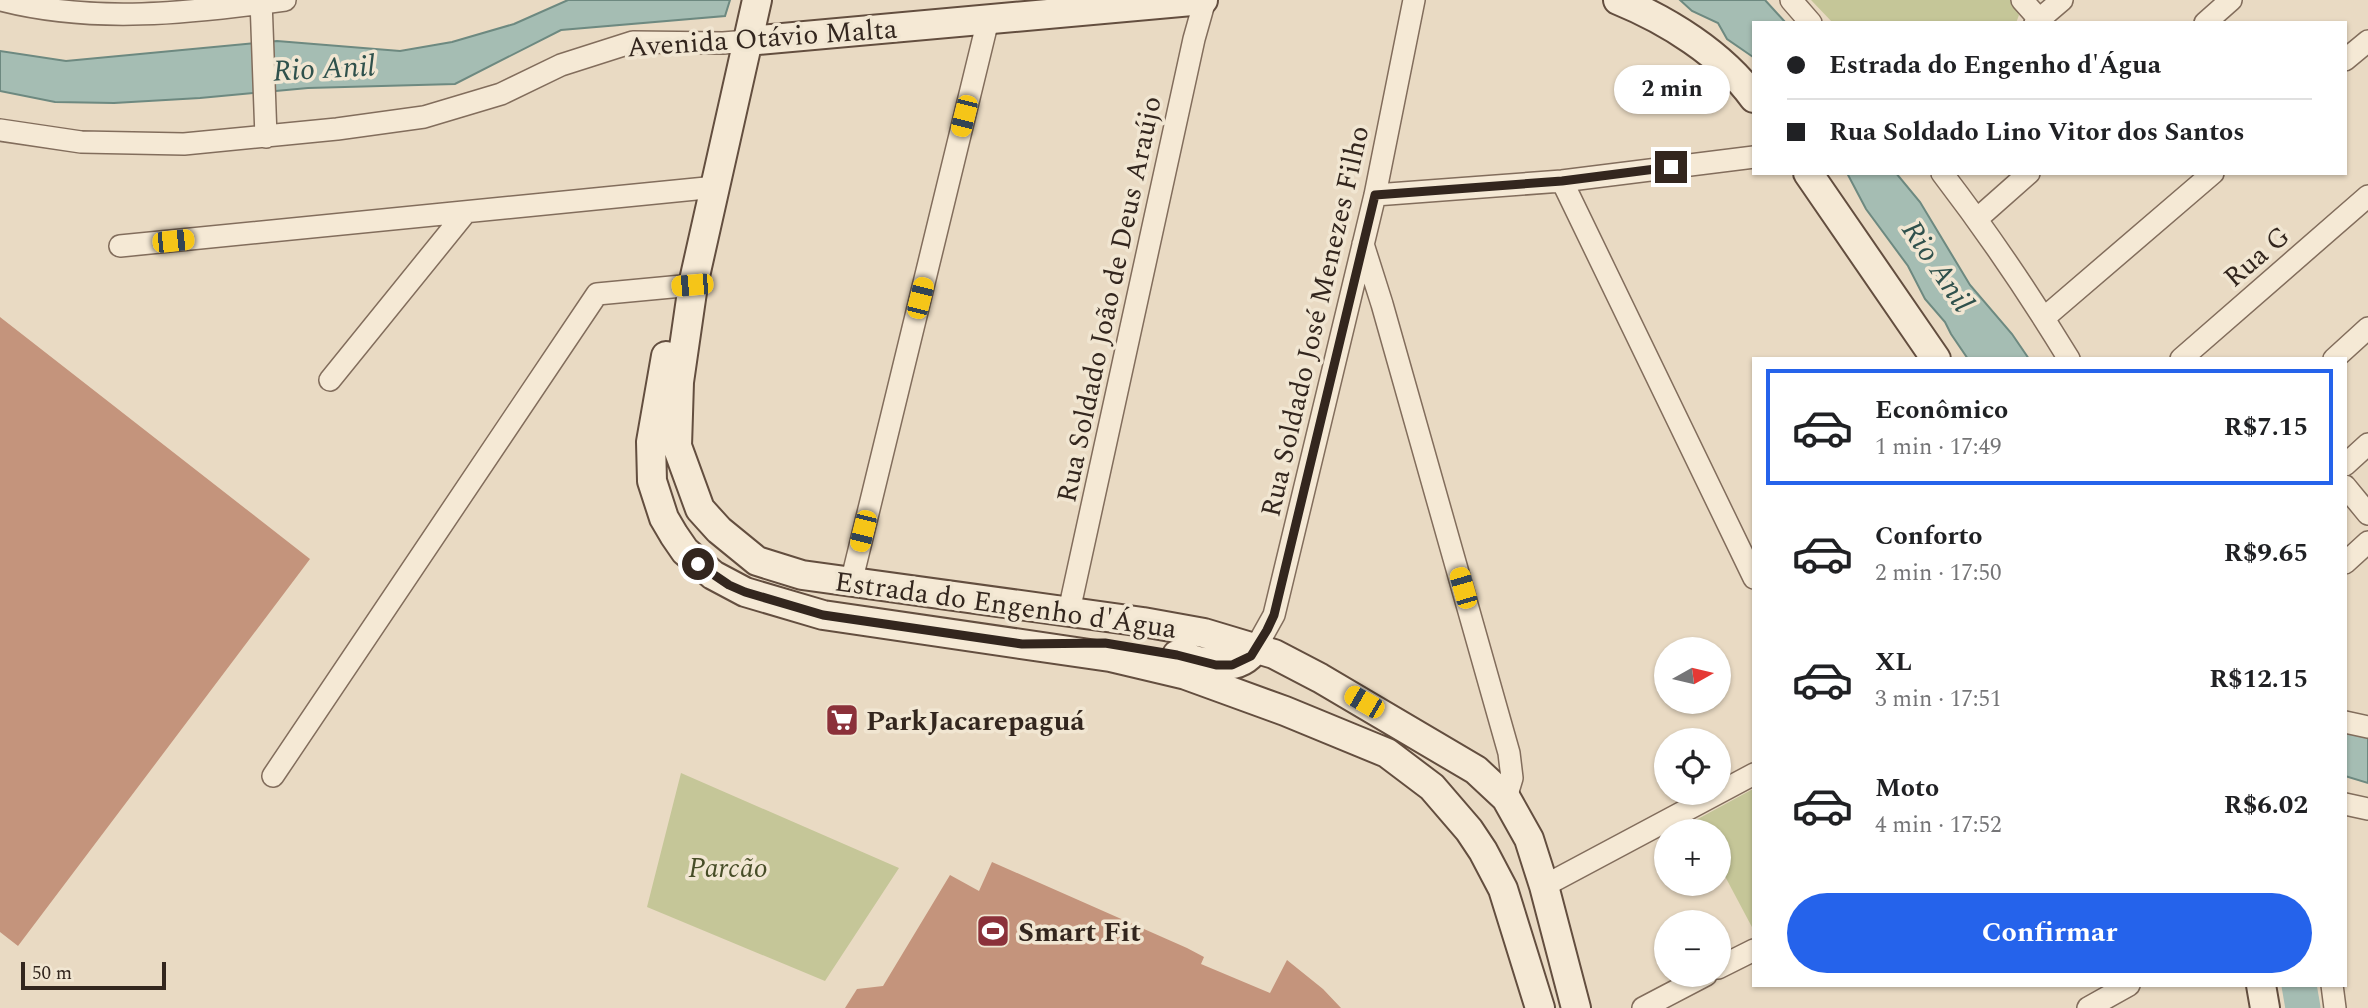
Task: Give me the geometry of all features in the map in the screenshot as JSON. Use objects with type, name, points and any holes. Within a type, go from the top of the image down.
[{"type":"street","points":[[1,0],[36,9],[88,15],[261,9],[285,0]]},
{"type":"street","name":"Avenida Otávio Malta","points":[[0,130],[81,142],[184,144],[266,137],[424,117],[501,94],[561,65],[633,42],[723,43],[752,22],[988,20],[1204,0]]},
{"type":"street","name":"Rua Soldado João de Deus Araújo","points":[[1069,611],[1204,0]]},
{"type":"street","name":"Rua Soldado José Menezes Filho","points":[[1255,649],[1274,615],[1375,195],[1414,0]]},
{"type":"street","points":[[1618,0],[1672,27],[1715,58],[1752,95]]},
{"type":"street","points":[[1791,0],[1809,21]]},
{"type":"street","points":[[2022,0],[2037,21],[2062,0]]},
{"type":"street","points":[[2207,21],[2231,0]]},
{"type":"street","points":[[261,9],[266,137]]},
{"type":"street","points":[[851,583],[988,20]]},
{"type":"street","name":"Estrada do Engenho d'Água","points":[[752,22],[692,285],[679,382],[677,446],[700,509],[719,530],[757,561],[802,575],[1069,611],[1204,633],[1274,654],[1386,715],[1476,770],[1507,798],[1529,839],[1576,1008]]},
{"type":"street","points":[[2347,58],[2368,41]]},
{"type":"street","points":[[1375,195],[1562,181],[1752,157]]},
{"type":"street","points":[[1809,175],[1935,357]]},
{"type":"street","points":[[1944,175],[1977,219],[2068,357]]},
{"type":"street","points":[[1977,219],[2027,175]]},
{"type":"street","points":[[2044,318],[2211,175]]},
{"type":"street","points":[[1562,181],[1752,574]]},
{"type":"street","points":[[120,246],[716,187]]},
{"type":"street","name":"Rua G","points":[[2183,357],[2368,196]]},
{"type":"street","points":[[330,380],[466,212]]},
{"type":"street","points":[[1363,243],[1509,752],[1511,778],[1507,798]]},
{"type":"street","points":[[274,776],[597,294],[692,285]]},
{"type":"street","name":"Estrada do Engenho d'Água","points":[[692,285],[668,341],[650,461],[652,481],[660,509],[674,536],[698,564],[729,585],[745,592],[823,615],[1110,657],[1186,675],[1285,711],[1387,753],[1432,787],[1452,807],[1483,851],[1503,889],[1540,1008]]},
{"type":"street","points":[[2335,357],[2368,328]]},
{"type":"street","points":[[2347,463],[2368,444]]},
{"type":"street","points":[[2347,488],[2368,514]]},
{"type":"street","points":[[2347,561],[2368,542]]},
{"type":"street","points":[[1022,644],[1105,643],[1177,655],[1216,665],[1241,662],[1251,656],[1255,649]]},
{"type":"street","points":[[2347,722],[2368,727]]},
{"type":"street","points":[[1544,886],[1752,776]]},
{"type":"street","points":[[2347,804],[2368,809]]},
{"type":"street","points":[[1731,962],[1752,951]]},
{"type":"street","points":[[1643,1008],[1683,987]]},
{"type":"street","points":[[2088,1008],[2125,987]]},
{"type":"street","points":[[2261,987],[2265,1008]]},
{"type":"street","points":[[2332,987],[2334,1008]]},
{"type":"green space","points":[[1811,0],[2010,0],[2019,15],[2017,21],[1831,21]]},
{"type":"green space","name":"Parcão","points":[[681,773],[899,868],[825,981],[647,907]]},
{"type":"green space","points":[[1752,790],[1752,927],[1731,888],[1731,819],[1698,819],[1724,805],[1731,805],[1731,801]]},
{"type":"water","name":"Rio Anil","points":[[568,0],[730,0],[725,16],[561,30],[455,84],[308,88],[114,103],[55,102],[0,91],[0,51],[66,61],[277,41],[400,51],[452,42],[514,24]]},
{"type":"water","points":[[1680,0],[1765,0],[1784,21],[1752,21],[1752,56],[1727,39],[1718,23],[1692,11]]},
{"type":"water","name":"Rio Anil","points":[[1848,175],[1898,175],[1920,202],[1970,285],[2012,334],[2028,357],[1967,357],[1945,322],[1925,299],[1908,266],[1866,209]]},
{"type":"water","points":[[2347,728],[2368,733],[2368,783],[2347,777]]},
{"type":"building","points":[[0,317],[310,559],[18,946],[0,932]]},
{"type":"building","points":[[992,862],[1187,948],[1204,957],[1201,964],[1270,993],[1287,960],[1323,989],[1341,1008],[845,1008],[857,989],[883,986],[950,875],[979,891]]},
{"type":"waterway","points":[[2299,987],[2303,1008]]},
{"type":"place","name":"ParkJacarepaguá","points":[[842,720]]},
{"type":"place","name":"Smart Fit","points":[[993,931]]},
{"type":"route","points":[[698,564],[729,585],[745,592],[823,615],[1022,644],[1105,643],[1177,655],[1216,665],[1241,662],[1251,656],[1274,615],[1375,195],[1562,181],[1671,167]]}]
